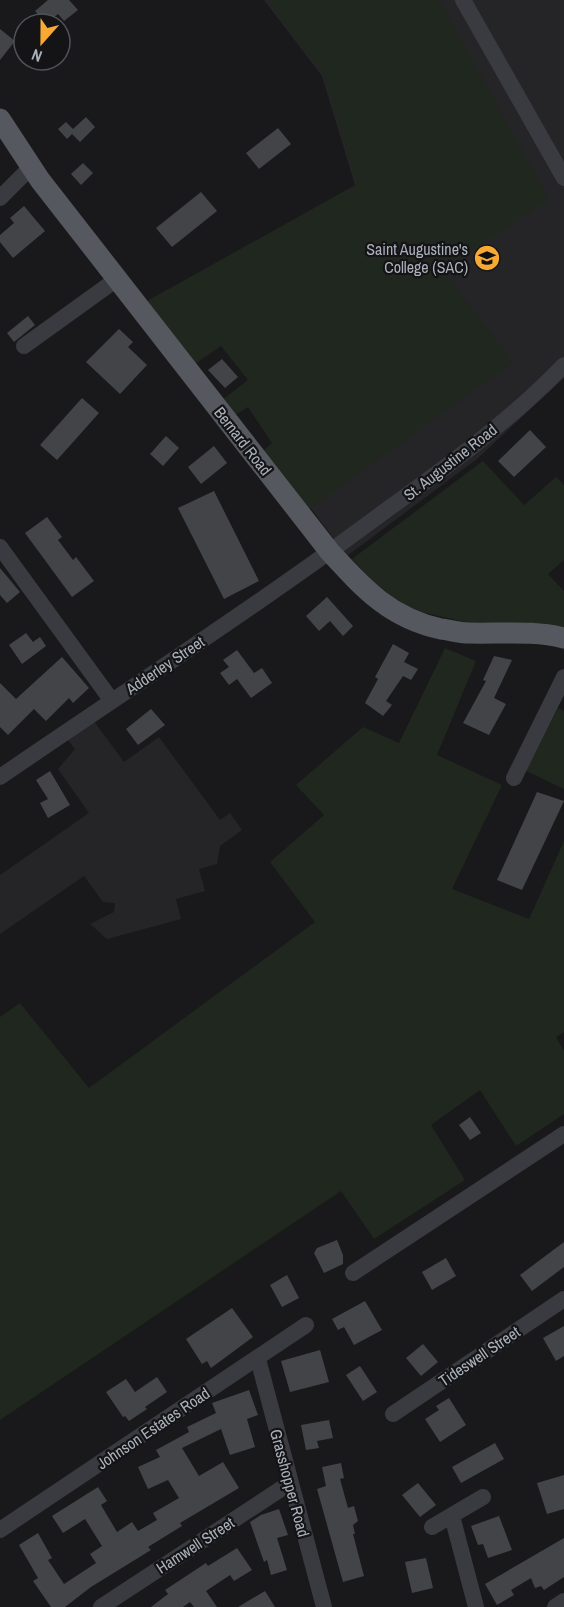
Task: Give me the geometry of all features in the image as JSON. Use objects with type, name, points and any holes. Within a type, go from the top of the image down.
[{"type":"main road","name":"Bernard Road","points":[[0,119],[31,167],[117,279],[330,552],[365,590],[396,613],[425,625],[464,633],[550,634],[564,638]]},
{"type":"street","points":[[463,0],[564,178]]},
{"type":"street","points":[[0,198],[31,167]]},
{"type":"street","points":[[24,346],[117,279]]},
{"type":"street","name":"St. Augustine Road","points":[[330,552],[466,452],[543,388],[564,365]]},
{"type":"street","points":[[0,547],[112,701]]},
{"type":"street","name":"Adderley Street","points":[[2,772],[112,701],[330,552]]},
{"type":"street","points":[[514,778],[564,677]]},
{"type":"street","points":[[354,1273],[564,1134]]},
{"type":"street","name":"Tideswell Street","points":[[393,1414],[564,1299]]},
{"type":"street","name":"Johnson Estates Road","points":[[0,1530],[306,1325]]},
{"type":"street","name":"Grasshopper Road","points":[[258,1359],[324,1607]]},
{"type":"street","name":"Hamwell Street","points":[[101,1607],[290,1483]]},
{"type":"street","points":[[432,1527],[483,1497]]},
{"type":"street","points":[[452,1516],[476,1607]]},
{"type":"street","points":[[555,1607],[564,1601]]},
{"type":"shaded area","name":"Saint Augustine's College (SAC)","points":[[264,0],[564,0],[564,378],[477,459],[347,556],[284,473],[465,331],[355,185],[322,76]]},
{"type":"shaded area","points":[[267,0],[439,0],[549,199],[443,270],[513,362],[307,511],[262,452],[272,443],[248,407],[234,416],[222,400],[248,380],[221,346],[195,364],[147,301],[357,184],[324,76]]},
{"type":"shaded area","points":[[483,461],[524,505],[556,477],[564,485],[564,560],[548,574],[564,591],[564,627],[516,623],[469,623],[413,610],[381,590],[352,559]]},
{"type":"shaded area","points":[[445,648],[476,661],[437,755],[502,785],[452,889],[529,919],[564,841],[564,1032],[556,1037],[564,1051],[564,1114],[516,1146],[480,1090],[431,1125],[465,1180],[374,1239],[341,1191],[0,1420],[0,1017],[20,1003],[89,1088],[315,922],[270,862],[324,815],[296,785],[363,727],[399,743]]},
{"type":"shaded area","points":[[558,708],[564,711],[564,789],[526,771]]},
{"type":"shaded area","points":[[93,720],[124,762],[159,737],[220,820],[230,813],[242,830],[220,846],[217,864],[199,869],[205,891],[176,899],[181,919],[107,939],[90,924],[114,912],[115,903],[103,902],[84,876],[0,934],[0,875],[89,813],[58,769],[75,749],[67,739]]},
{"type":"building","points":[[48,0],[69,0],[78,10],[72,15],[72,12],[35,11]]},
{"type":"building","points":[[0,29],[12,39],[12,45],[0,60]]},
{"type":"building","points":[[86,117],[95,127],[80,142],[72,134],[67,139],[58,129],[66,122],[73,129]]},
{"type":"building","points":[[278,128],[291,144],[259,169],[246,153]]},
{"type":"building","points":[[83,163],[93,173],[81,185],[71,174]]},
{"type":"building","points":[[201,192],[217,211],[172,247],[156,228]]},
{"type":"building","points":[[24,206],[45,231],[13,258],[0,242],[0,235],[14,223],[10,218]]},
{"type":"building","points":[[28,316],[35,325],[14,342],[7,333]]},
{"type":"building","points":[[119,329],[133,342],[128,347],[147,365],[120,394],[86,362]]},
{"type":"building","points":[[222,359],[238,377],[225,388],[208,370]]},
{"type":"building","points":[[82,398],[99,413],[57,460],[40,445]]},
{"type":"building","points":[[530,430],[546,447],[514,477],[498,461]]},
{"type":"building","points":[[166,436],[179,448],[163,466],[150,454]]},
{"type":"building","points":[[214,446],[227,463],[201,484],[188,467]]},
{"type":"building","points":[[214,491],[259,581],[224,599],[178,508]]},
{"type":"building","points":[[47,517],[62,537],[58,540],[73,560],[76,557],[94,581],[72,597],[25,533]]},
{"type":"building","points":[[0,568],[20,592],[7,603],[0,595]]},
{"type":"building","points":[[327,597],[353,626],[343,636],[330,621],[319,631],[306,616]]},
{"type":"building","points":[[26,633],[33,642],[40,637],[46,646],[22,664],[9,645]]},
{"type":"building","points":[[393,644],[409,653],[404,662],[418,669],[411,680],[403,676],[386,701],[392,705],[383,716],[365,703],[378,679],[375,677]]},
{"type":"building","points":[[237,650],[254,673],[262,668],[272,683],[251,698],[237,679],[229,685],[220,673],[229,667],[223,660]]},
{"type":"building","points":[[494,656],[512,660],[494,698],[506,704],[489,735],[463,723],[486,681],[483,680]]},
{"type":"building","points":[[62,657],[89,688],[73,703],[69,698],[46,721],[34,709],[8,735],[0,727],[0,683],[16,699]]},
{"type":"building","points":[[151,709],[165,725],[138,745],[126,729]]},
{"type":"building","points":[[50,771],[70,805],[48,818],[40,803],[48,799],[36,780]]},
{"type":"building","points":[[537,792],[564,801],[522,890],[497,880]]},
{"type":"building","points":[[470,1117],[481,1133],[470,1140],[459,1125]]},
{"type":"building","points":[[337,1240],[343,1255],[343,1264],[324,1273],[314,1253],[317,1248]]},
{"type":"building","points":[[564,1242],[564,1267],[532,1291],[520,1275]]},
{"type":"building","points":[[446,1258],[456,1276],[432,1290],[422,1272]]},
{"type":"building","points":[[287,1275],[299,1298],[282,1307],[270,1285]]},
{"type":"building","points":[[365,1301],[382,1330],[354,1345],[344,1327],[338,1330],[332,1319]]},
{"type":"building","points":[[232,1308],[253,1337],[211,1368],[207,1361],[202,1364],[186,1339]]},
{"type":"building","points":[[564,1326],[564,1356],[556,1361],[543,1338]]},
{"type":"building","points":[[423,1344],[438,1362],[421,1376],[406,1358]]},
{"type":"building","points":[[320,1350],[329,1382],[290,1392],[281,1361]]},
{"type":"building","points":[[360,1366],[377,1392],[363,1401],[346,1375]]},
{"type":"building","points":[[157,1377],[167,1392],[129,1421],[125,1416],[123,1417],[106,1392],[126,1379],[135,1392]]},
{"type":"building","points":[[249,1390],[258,1415],[247,1419],[255,1447],[230,1455],[221,1429],[182,1448],[199,1476],[223,1462],[239,1488],[180,1523],[182,1526],[148,1547],[151,1550],[91,1587],[65,1607],[51,1607],[33,1581],[38,1578],[19,1545],[38,1533],[52,1558],[48,1560],[64,1584],[96,1563],[90,1554],[102,1546],[85,1519],[63,1533],[52,1516],[98,1487],[107,1501],[101,1505],[117,1532],[132,1522],[138,1531],[157,1520],[153,1513],[179,1498],[168,1480],[148,1489],[138,1467],[160,1457],[156,1450],[189,1432],[187,1427],[216,1413],[212,1403]]},
{"type":"building","points":[[449,1398],[466,1425],[440,1442],[425,1419],[439,1410],[436,1406]]},
{"type":"building","points":[[329,1420],[333,1438],[317,1441],[319,1448],[306,1450],[301,1425]]},
{"type":"building","points":[[495,1443],[504,1459],[461,1483],[452,1467]]},
{"type":"building","points":[[341,1463],[344,1478],[340,1479],[348,1508],[354,1506],[358,1521],[353,1525],[355,1534],[353,1534],[364,1576],[343,1582],[317,1489],[326,1486],[322,1467]]},
{"type":"building","points":[[564,1475],[564,1509],[547,1514],[537,1483]]},
{"type":"building","points":[[418,1483],[436,1505],[420,1517],[402,1495]]},
{"type":"building","points":[[279,1509],[288,1535],[277,1538],[287,1570],[271,1575],[267,1560],[264,1562],[250,1522],[261,1515]]},
{"type":"building","points":[[499,1516],[512,1550],[488,1558],[483,1544],[478,1545],[471,1526]]},
{"type":"building","points":[[564,1538],[564,1577],[544,1590],[541,1586],[535,1588],[531,1578],[511,1590],[514,1595],[497,1605],[485,1584]]},
{"type":"building","points":[[237,1548],[252,1570],[234,1581],[230,1575],[206,1591],[217,1607],[194,1607],[190,1602],[183,1607],[151,1607],[168,1594],[165,1590],[206,1563],[208,1566]]},
{"type":"building","points":[[426,1558],[433,1588],[412,1593],[405,1562]]},
{"type":"building","points":[[265,1591],[275,1607],[238,1607]]},
{"type":"place","name":"Saint Augustine's College (SAC)","points":[[487,258]]}]
